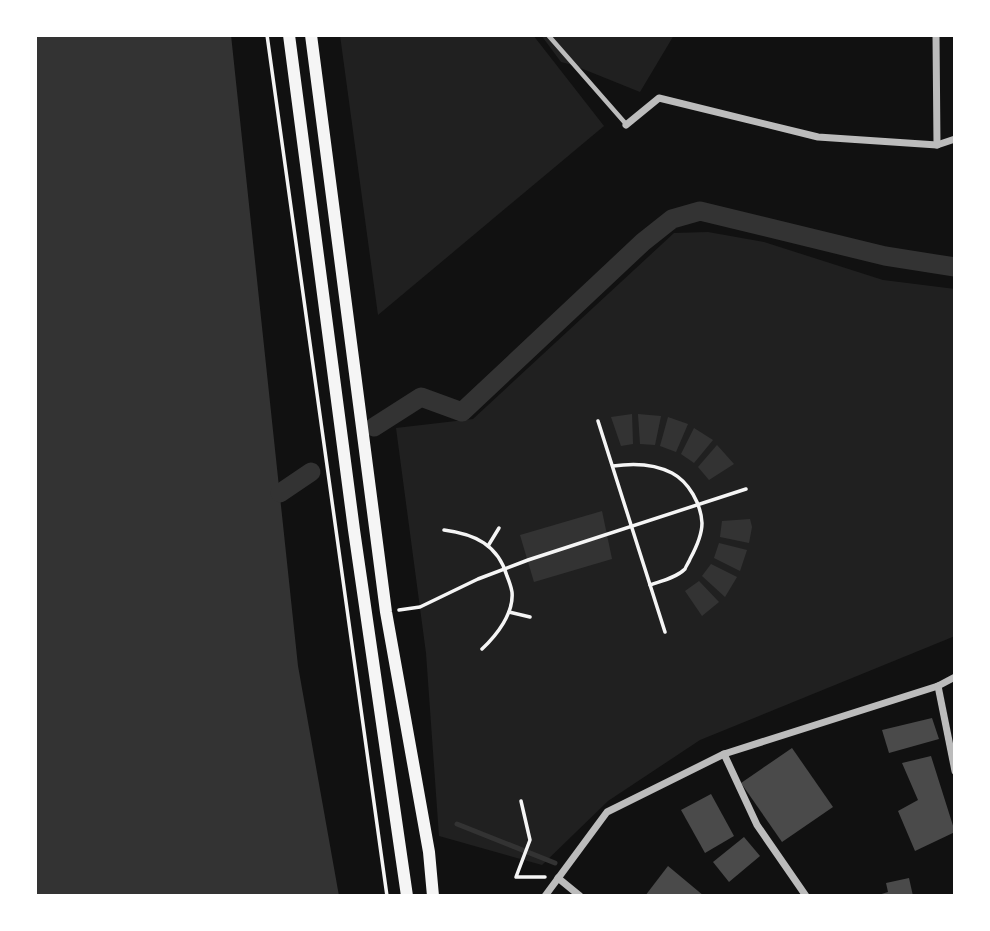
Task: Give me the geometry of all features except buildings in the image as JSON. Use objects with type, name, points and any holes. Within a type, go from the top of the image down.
[{"type":"main road","points":[[289,35],[354,530],[407,896]]},
{"type":"main road","points":[[311,35],[386,612],[429,852],[433,896]]},
{"type":"street","points":[[936,35],[937,145]]},
{"type":"street","points":[[626,125],[659,98],[818,137],[937,145],[955,139]]},
{"type":"street","points":[[545,896],[607,812],[724,754],[938,686],[955,677]]},
{"type":"street","points":[[938,686],[955,771]]},
{"type":"street","points":[[724,754],[757,825],[806,896]]},
{"type":"street","points":[[558,878],[580,896]]},
{"type":"lane","points":[[548,35],[626,125]]},
{"type":"path","points":[[267,35],[387,896]]},
{"type":"path","points":[[598,421],[665,632]]},
{"type":"path","points":[[613,466],[652,466],[673,474],[688,486],[698,505],[702,522],[700,537],[685,569],[650,585]]},
{"type":"path","points":[[386,612],[420,607],[505,568],[746,489]]},
{"type":"path","points":[[488,546],[499,528]]},
{"type":"path","points":[[444,530],[460,532],[488,546],[498,554],[505,568],[512,593],[509,612],[492,640],[482,649]]},
{"type":"path","points":[[509,612],[530,617]]},
{"type":"path","points":[[522,801],[530,840],[516,877],[543,877]]},
{"type":"shaded area","points":[[35,35],[231,35],[298,666],[339,896],[35,896]]},
{"type":"shaded area","points":[[340,35],[533,35],[604,126],[378,315]]},
{"type":"shaded area","points":[[541,35],[674,35],[640,92],[561,62]]},
{"type":"shaded area","points":[[708,232],[764,242],[883,280],[955,289],[955,636],[700,740],[608,801],[542,865],[439,836],[426,653],[396,428],[473,419],[674,233]]},
{"type":"shaded area","points":[[632,414],[633,444],[621,446],[611,417]]},
{"type":"shaded area","points":[[638,414],[661,416],[655,445],[640,444]]},
{"type":"shaded area","points":[[668,417],[688,424],[676,452],[660,446]]},
{"type":"shaded area","points":[[694,428],[713,440],[694,463],[681,454]]},
{"type":"shaded area","points":[[717,445],[734,464],[709,480],[698,467]]},
{"type":"shaded area","points":[[602,511],[612,559],[534,582],[520,535]]},
{"type":"shaded area","points":[[750,519],[752,527],[749,543],[720,537],[722,521]]},
{"type":"shaded area","points":[[719,543],[747,550],[740,571],[714,558]]},
{"type":"shaded area","points":[[711,564],[737,577],[725,597],[702,576]]},
{"type":"shaded area","points":[[699,581],[719,602],[702,616],[685,591]]},
{"type":"waterway","points":[[374,427],[421,397],[462,412],[643,242],[672,219],[700,211],[885,256],[955,267]]},
{"type":"waterway","points":[[280,493],[311,472]]},
{"type":"waterway","points":[[457,824],[555,863]]}]
